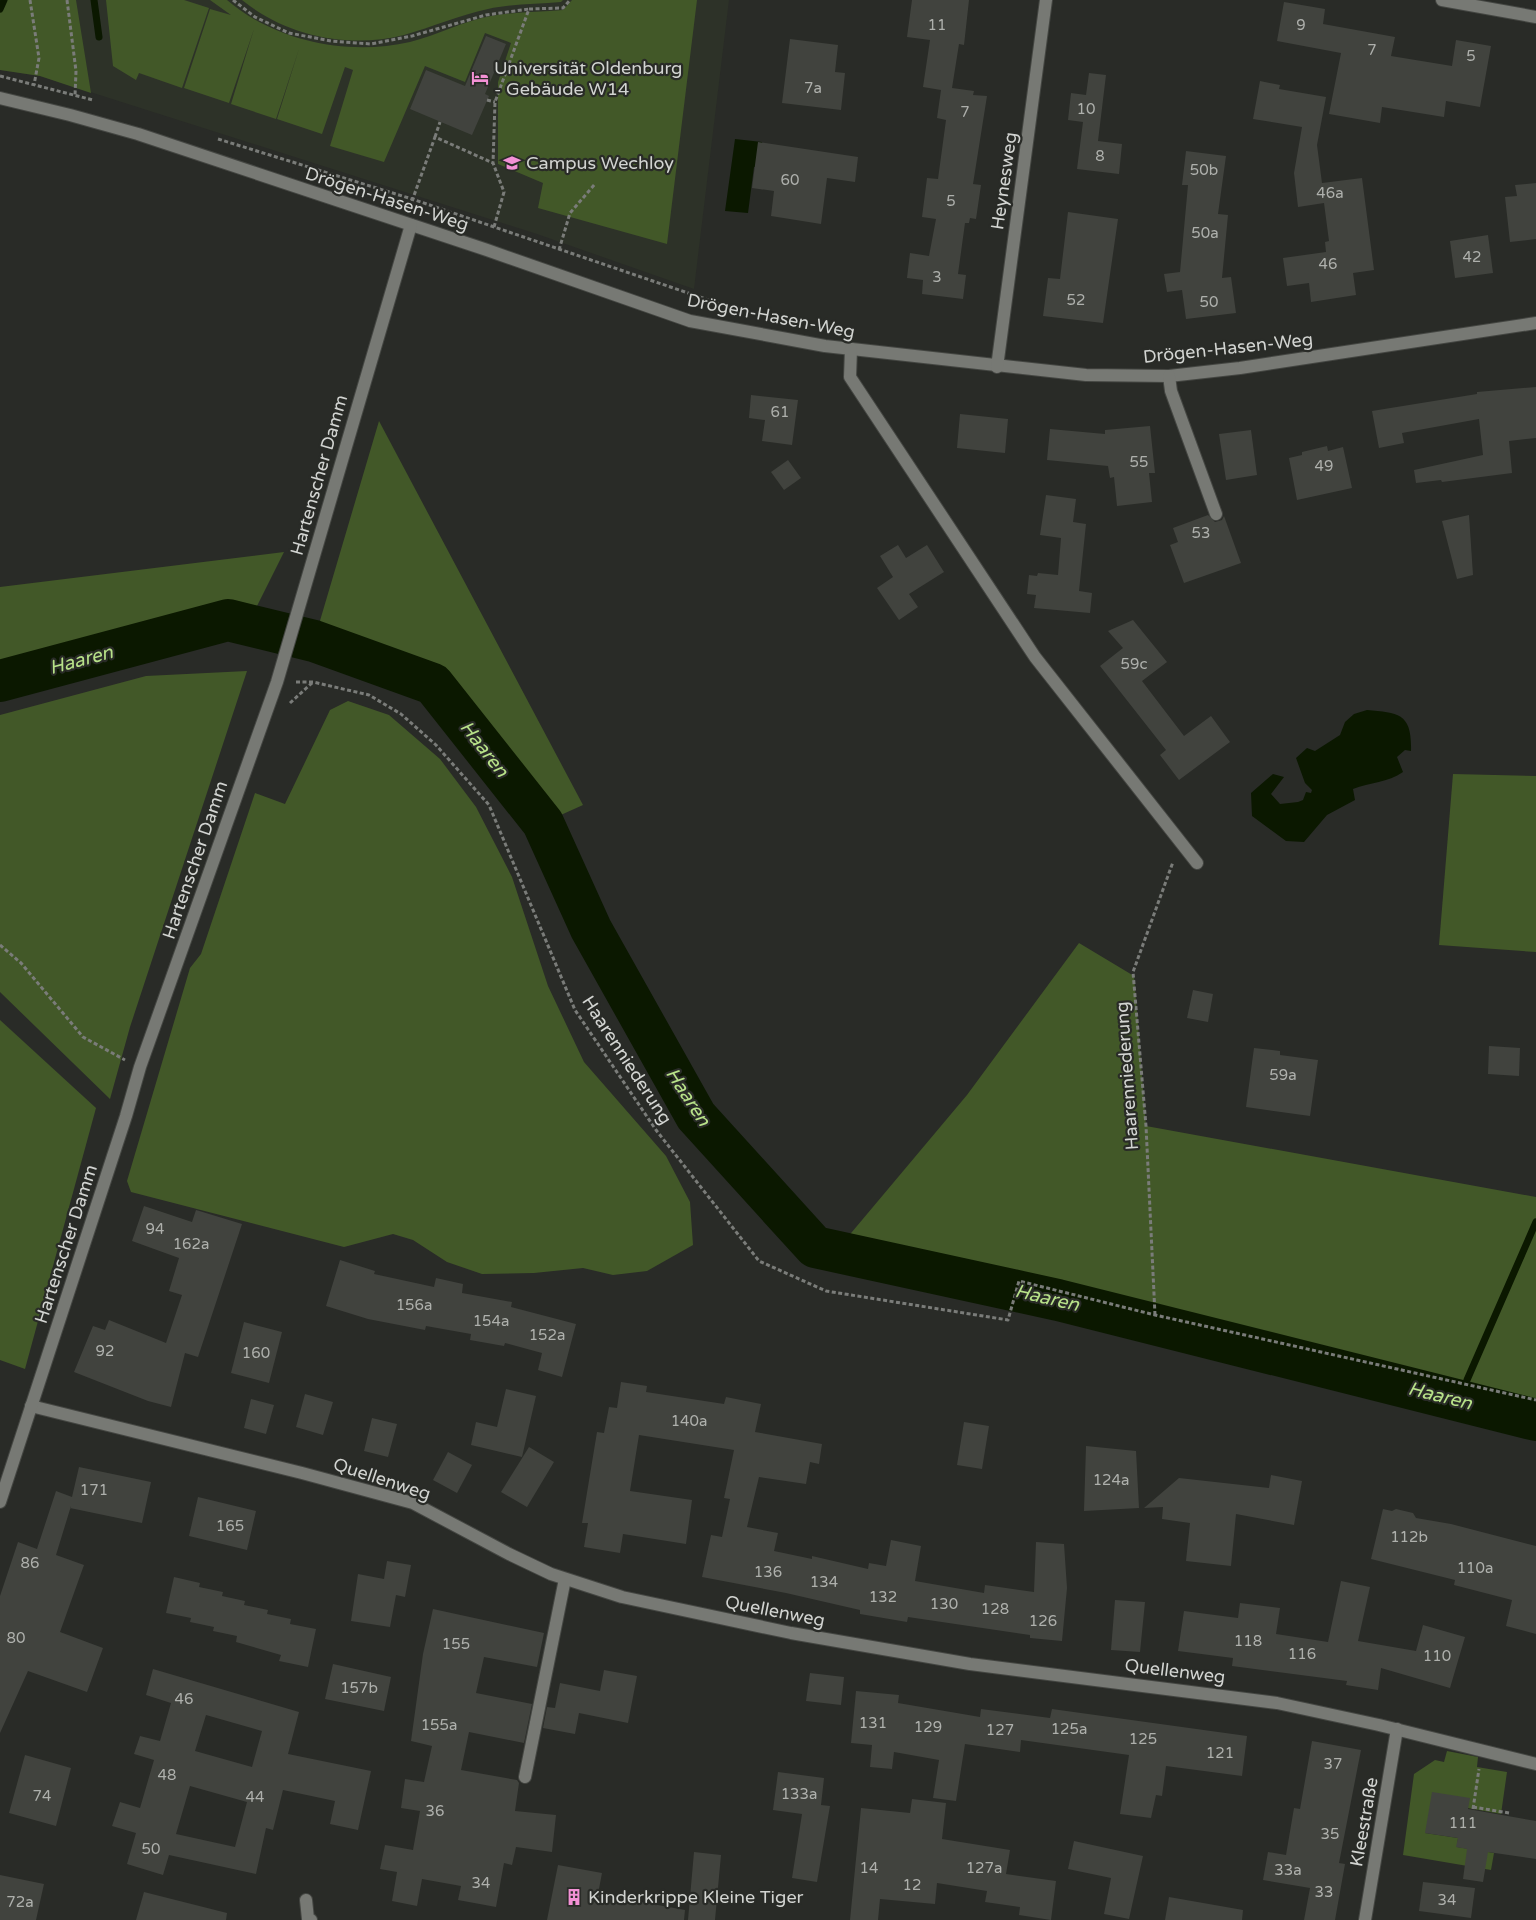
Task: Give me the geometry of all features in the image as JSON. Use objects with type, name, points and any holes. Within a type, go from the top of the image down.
[{"type":"street","name":"Heynesweg","points":[[997,367],[1046,0]]},
{"type":"street","points":[[1442,0],[1536,17]]},
{"type":"street","name":"Drögen-Hasen-Weg","points":[[0,98],[138,134],[486,250],[690,321],[756,335],[851,349],[997,367],[1086,375],[1169,376],[1240,368],[1536,323]]},
{"type":"street","name":"Hartenscher Damm","points":[[0,1502],[126,1116],[140,1067],[279,675],[412,225]]},
{"type":"street","points":[[851,349],[850,377],[1035,657],[1197,862]]},
{"type":"street","points":[[1169,376],[1172,391],[1216,514]]},
{"type":"street","name":"Quellenweg","points":[[32,1406],[286,1468],[413,1503],[509,1554],[565,1579],[622,1597],[791,1633],[970,1664],[1277,1703],[1536,1764]]},
{"type":"street","points":[[525,1777],[565,1579]]},
{"type":"street","name":"Kleestraße","points":[[1365,1920],[1397,1730]]},
{"type":"street","points":[[306,1900],[308,1919],[311,1920]]},
{"type":"path","points":[[30,0],[39,58],[34,84]]},
{"type":"path","points":[[67,0],[76,71],[76,95],[70,115]]},
{"type":"path","points":[[233,0],[255,17],[289,33],[331,41],[371,44],[412,36],[486,15],[529,9],[563,8],[570,0]]},
{"type":"path","points":[[486,250],[504,192],[493,163],[495,102],[529,9]]},
{"type":"path","points":[[0,76],[94,101]]},
{"type":"path","points":[[487,100],[495,102]]},
{"type":"path","points":[[412,225],[412,199],[440,122]]},
{"type":"path","points":[[435,136],[493,163]]},
{"type":"path","points":[[216,138],[412,199],[742,312]]},
{"type":"path","points":[[552,274],[570,213],[594,184]]},
{"type":"path","name":"Haarenniederung","points":[[292,682],[313,682],[368,695],[401,714],[436,745],[490,805],[575,1010],[656,1130],[759,1261],[826,1291],[1008,1320],[1019,1281],[1155,1315],[1146,1126],[1134,972],[1180,842]]},
{"type":"path","points":[[287,706],[313,682]]},
{"type":"path","points":[[0,944],[21,963],[83,1037],[126,1060]]},
{"type":"path","points":[[1155,1315],[1536,1400]]},
{"type":"path","points":[[1481,1751],[1473,1808],[1509,1813]]},
{"type":"shaded area","name":"Campus Wechloy","points":[[0,0],[729,0],[694,289],[537,234],[40,76],[0,70]]},
{"type":"shaded area","points":[[735,139],[762,142],[758,167],[754,167],[748,213],[725,211]]},
{"type":"shaded area","points":[[1367,710],[1395,714],[1406,722],[1411,738],[1411,751],[1405,750],[1397,757],[1403,772],[1397,776],[1353,789],[1355,800],[1327,815],[1304,842],[1286,841],[1252,816],[1251,793],[1273,774],[1284,777],[1271,794],[1280,804],[1298,802],[1303,800],[1306,792],[1311,793],[1312,790],[1305,783],[1296,758],[1307,748],[1315,751],[1340,735],[1345,722],[1354,714]]},
{"type":"green space","points":[[0,0],[76,0],[91,93],[40,76],[0,70]]},
{"type":"green space","points":[[106,0],[184,0],[209,8],[182,88],[139,73],[136,80],[113,66]]},
{"type":"green space","points":[[210,0],[227,0],[246,14],[290,35],[338,46],[362,47],[410,42],[470,21],[491,16],[563,10],[572,0],[697,0],[667,244],[538,208],[543,183],[498,164],[498,82],[511,43],[485,33],[465,82],[425,66],[384,162],[330,146],[353,70],[345,67],[322,134],[277,119],[299,49],[276,119],[231,104],[254,29],[229,103],[184,88],[210,9],[231,15]]},
{"type":"green space","points":[[242,0],[563,0],[561,2],[497,7],[467,14],[404,35],[383,39],[340,40],[298,31],[278,23]]},
{"type":"green space","points":[[379,421],[583,805],[543,823],[433,684],[314,641]]},
{"type":"green space","points":[[284,552],[255,610],[197,609],[0,665],[0,587]]},
{"type":"green space","points":[[247,671],[130,1027],[110,1099],[0,992],[0,715],[146,676]]},
{"type":"green space","points":[[348,701],[389,715],[440,759],[476,807],[512,877],[548,986],[584,1062],[666,1156],[690,1202],[693,1245],[647,1271],[613,1275],[583,1268],[534,1273],[482,1274],[447,1262],[413,1240],[393,1234],[344,1247],[131,1192],[127,1181],[190,968],[201,954],[255,793],[285,804],[330,710]]},
{"type":"green space","points":[[1453,774],[1536,776],[1536,952],[1439,945]]},
{"type":"green space","points":[[1079,943],[1134,976],[1146,1126],[1536,1197],[1536,1421],[836,1251],[967,1095]]},
{"type":"green space","points":[[0,1020],[96,1108],[25,1369],[0,1360]]},
{"type":"green space","points":[[1447,1751],[1478,1757],[1477,1767],[1507,1772],[1501,1814],[1468,1808],[1425,1833],[1458,1838],[1457,1847],[1494,1853],[1491,1870],[1403,1855],[1414,1774],[1435,1760],[1444,1762]]},
{"type":"building","points":[[912,0],[969,0],[964,45],[959,44],[952,88],[974,91],[973,95],[987,96],[973,184],[981,185],[976,219],[970,218],[969,223],[965,223],[958,274],[966,275],[963,299],[922,294],[923,280],[907,278],[910,253],[929,256],[936,219],[922,217],[927,178],[938,179],[946,120],[937,118],[941,90],[923,87],[930,40],[907,37]]},
{"type":"building","points":[[1284,2],[1325,9],[1323,24],[1395,37],[1391,56],[1452,66],[1456,40],[1491,46],[1480,107],[1446,101],[1444,117],[1382,107],[1380,123],[1329,114],[1341,53],[1277,41]]},
{"type":"building","name":"Universität Oldenburg - Gebäude W14","points":[[486,36],[506,44],[485,94],[489,96],[472,135],[410,109],[426,70],[465,86]]},
{"type":"building","points":[[790,39],[838,45],[835,72],[845,73],[841,110],[782,103]]},
{"type":"building","points":[[1089,73],[1106,75],[1098,141],[1122,144],[1119,174],[1077,169],[1083,122],[1068,120],[1071,93],[1086,95]]},
{"type":"building","points":[[1260,81],[1280,85],[1279,89],[1326,97],[1317,145],[1322,183],[1362,178],[1374,270],[1353,273],[1356,295],[1311,302],[1309,283],[1287,286],[1283,258],[1326,252],[1325,242],[1329,241],[1324,203],[1298,207],[1294,173],[1302,127],[1253,119]]},
{"type":"building","points":[[758,142],[858,157],[855,182],[827,178],[821,224],[771,216],[774,191],[752,188]]},
{"type":"building","points":[[1186,151],[1226,156],[1218,214],[1228,215],[1222,278],[1231,277],[1236,313],[1186,319],[1182,290],[1167,292],[1164,274],[1180,272],[1188,185],[1182,185]]},
{"type":"building","points":[[1536,183],[1536,239],[1510,242],[1505,197],[1517,196],[1515,185]]},
{"type":"building","points":[[1068,212],[1118,219],[1103,323],[1043,316],[1048,278],[1060,279]]},
{"type":"building","points":[[1488,235],[1493,273],[1455,278],[1450,241]]},
{"type":"building","points":[[1536,387],[1536,438],[1509,441],[1512,473],[1442,482],[1441,480],[1416,483],[1414,470],[1483,455],[1479,419],[1402,433],[1404,443],[1379,448],[1372,411],[1477,394],[1477,392]]},
{"type":"building","points":[[751,395],[798,400],[792,445],[762,441],[765,420],[749,418]]},
{"type":"building","points":[[960,414],[1008,419],[1005,453],[957,448]]},
{"type":"building","points":[[1150,426],[1155,473],[1149,473],[1152,502],[1117,506],[1114,477],[1110,478],[1108,466],[1047,460],[1050,429],[1105,434],[1105,430]]},
{"type":"building","points":[[1251,430],[1257,475],[1226,480],[1219,434]]},
{"type":"building","points":[[1327,446],[1328,451],[1343,447],[1352,488],[1297,500],[1289,458],[1302,455],[1302,452]]},
{"type":"building","points":[[788,460],[801,478],[784,490],[771,472]]},
{"type":"building","points":[[1046,495],[1076,499],[1073,522],[1086,524],[1079,591],[1092,593],[1090,613],[1034,608],[1036,595],[1027,594],[1029,575],[1037,576],[1038,573],[1058,575],[1061,538],[1040,535]]},
{"type":"building","points":[[1208,515],[1215,522],[1222,520],[1224,516],[1241,563],[1184,583],[1170,545],[1178,542],[1173,528]]},
{"type":"building","points":[[1469,515],[1473,575],[1457,579],[1442,521]]},
{"type":"building","points":[[898,545],[906,558],[927,545],[944,572],[909,594],[918,607],[899,620],[877,588],[893,577],[880,556]]},
{"type":"building","points":[[1133,620],[1167,662],[1142,681],[1184,736],[1211,716],[1230,742],[1179,780],[1160,755],[1166,750],[1100,666],[1123,648],[1108,631]]},
{"type":"building","points":[[1193,990],[1213,994],[1208,1022],[1187,1018]]},
{"type":"building","points":[[1489,1046],[1520,1048],[1519,1076],[1488,1074]]},
{"type":"building","points":[[1254,1048],[1280,1051],[1280,1055],[1318,1060],[1310,1116],[1246,1107]]},
{"type":"building","points":[[144,1206],[192,1222],[196,1210],[242,1224],[198,1357],[185,1353],[171,1407],[148,1401],[74,1372],[93,1326],[105,1330],[109,1320],[166,1343],[182,1295],[169,1291],[179,1258],[132,1241]]},
{"type":"building","points":[[340,1260],[375,1271],[374,1274],[434,1287],[436,1278],[463,1284],[462,1293],[512,1302],[511,1307],[576,1324],[562,1377],[538,1370],[542,1353],[505,1343],[504,1346],[470,1340],[471,1334],[426,1326],[425,1330],[368,1319],[326,1306]]},
{"type":"building","points":[[244,1322],[282,1332],[269,1383],[231,1373]]},
{"type":"building","points":[[621,1382],[647,1386],[646,1392],[724,1404],[726,1397],[761,1404],[755,1432],[822,1444],[819,1464],[810,1462],[806,1484],[759,1477],[747,1527],[778,1533],[774,1551],[812,1559],[812,1556],[868,1569],[869,1563],[886,1566],[891,1540],[921,1546],[915,1581],[984,1593],[985,1585],[1034,1592],[1036,1542],[1064,1544],[1067,1588],[1062,1641],[1030,1638],[1030,1635],[908,1617],[907,1622],[860,1614],[860,1610],[786,1593],[702,1577],[711,1535],[722,1537],[730,1499],[724,1498],[734,1450],[639,1435],[630,1491],[692,1500],[686,1544],[623,1534],[620,1553],[584,1547],[588,1523],[582,1523],[597,1432],[604,1433],[609,1407],[617,1408]]},
{"type":"building","points":[[506,1389],[536,1396],[522,1457],[471,1445],[476,1422],[497,1427]]},
{"type":"building","points":[[305,1394],[333,1402],[323,1435],[296,1427]]},
{"type":"building","points":[[251,1399],[274,1405],[266,1434],[244,1428]]},
{"type":"building","points":[[372,1418],[397,1424],[388,1457],[364,1451]]},
{"type":"building","points":[[964,1422],[989,1426],[982,1469],[957,1465]]},
{"type":"building","points":[[1086,1446],[1136,1451],[1139,1508],[1084,1511]]},
{"type":"building","points":[[529,1447],[554,1462],[527,1507],[501,1492]]},
{"type":"building","points":[[448,1452],[472,1465],[457,1493],[433,1480]]},
{"type":"building","points":[[79,1467],[151,1482],[142,1523],[70,1508],[56,1555],[84,1565],[60,1632],[103,1648],[87,1692],[28,1671],[0,1733],[0,1596],[18,1542],[37,1549],[56,1491],[72,1497]]},
{"type":"building","points":[[1271,1475],[1302,1481],[1294,1525],[1236,1514],[1231,1566],[1186,1561],[1190,1523],[1162,1519],[1163,1507],[1144,1508],[1179,1478],[1269,1488]]},
{"type":"building","points":[[198,1497],[256,1511],[247,1550],[189,1536]]},
{"type":"building","points":[[1383,1509],[1392,1511],[1396,1509],[1413,1513],[1416,1518],[1451,1524],[1536,1546],[1536,1634],[1506,1626],[1512,1600],[1454,1585],[1455,1580],[1371,1559]]},
{"type":"building","points":[[387,1561],[411,1565],[405,1597],[396,1595],[390,1627],[351,1621],[358,1574],[384,1579]]},
{"type":"building","points":[[174,1577],[200,1583],[199,1587],[223,1592],[222,1596],[245,1601],[244,1605],[268,1610],[267,1614],[291,1619],[290,1624],[316,1629],[308,1667],[279,1661],[281,1655],[236,1642],[237,1636],[213,1631],[214,1627],[190,1622],[191,1618],[166,1613]]},
{"type":"building","points":[[1341,1581],[1370,1587],[1358,1641],[1416,1651],[1423,1625],[1465,1637],[1450,1688],[1381,1668],[1378,1690],[1346,1685],[1347,1681],[1232,1666],[1233,1658],[1178,1651],[1184,1611],[1238,1618],[1240,1603],[1280,1608],[1276,1634],[1328,1642]]},
{"type":"building","points":[[1115,1600],[1145,1602],[1140,1652],[1111,1650]]},
{"type":"building","points":[[433,1609],[544,1633],[537,1667],[484,1657],[476,1693],[532,1704],[524,1743],[469,1732],[461,1770],[517,1780],[519,1783],[515,1811],[556,1815],[552,1852],[516,1847],[512,1865],[504,1863],[496,1907],[458,1900],[461,1886],[422,1879],[417,1906],[392,1901],[397,1872],[380,1869],[385,1845],[413,1850],[420,1811],[401,1808],[405,1779],[424,1782],[432,1746],[411,1741],[423,1654]]},
{"type":"building","points":[[333,1664],[391,1677],[384,1711],[325,1699]]},
{"type":"building","points":[[153,1669],[299,1712],[288,1754],[371,1771],[358,1830],[330,1824],[335,1801],[283,1790],[273,1830],[266,1828],[256,1874],[169,1855],[163,1875],[127,1864],[136,1833],[112,1826],[120,1802],[140,1808],[154,1760],[134,1754],[140,1736],[160,1741],[171,1703],[146,1695]],"holes":[[[206,1715],[262,1731],[252,1767],[195,1751]],[[190,1786],[247,1802],[235,1847],[176,1834]]]},
{"type":"building","points":[[604,1670],[637,1676],[628,1723],[579,1713],[575,1734],[543,1728],[547,1707],[555,1708],[560,1683],[600,1691]]},
{"type":"building","points":[[810,1673],[844,1677],[841,1705],[806,1701]]},
{"type":"building","points":[[856,1691],[899,1695],[898,1703],[980,1717],[981,1709],[1050,1718],[1052,1709],[1247,1736],[1242,1776],[1166,1766],[1162,1796],[1156,1795],[1151,1818],[1120,1814],[1129,1755],[1021,1740],[1020,1752],[965,1744],[956,1801],[933,1798],[939,1760],[894,1752],[892,1769],[870,1767],[872,1745],[851,1743]]},
{"type":"building","points":[[1312,1741],[1361,1750],[1339,1863],[1345,1864],[1335,1920],[1304,1920],[1310,1888],[1263,1880],[1268,1852],[1286,1855],[1294,1808],[1300,1809]]},
{"type":"building","points":[[25,1755],[71,1768],[56,1826],[9,1813]]},
{"type":"building","points":[[778,1772],[824,1778],[821,1805],[830,1806],[817,1882],[792,1878],[802,1814],[773,1810]]},
{"type":"building","points":[[1432,1792],[1470,1798],[1468,1809],[1536,1821],[1536,1859],[1488,1852],[1483,1882],[1463,1879],[1467,1849],[1456,1847],[1458,1838],[1425,1833]]},
{"type":"building","points":[[912,1799],[946,1803],[942,1839],[1010,1850],[1006,1874],[1056,1881],[1051,1920],[1019,1915],[1020,1907],[985,1902],[987,1891],[937,1883],[935,1904],[880,1899],[878,1920],[850,1920],[861,1808],[910,1813]]},
{"type":"building","points":[[1074,1841],[1143,1856],[1129,1919],[1104,1914],[1111,1878],[1068,1869]]},
{"type":"building","points":[[694,1852],[721,1855],[715,1920],[688,1920]]},
{"type":"building","points":[[558,1865],[602,1873],[598,1894],[685,1910],[684,1920],[547,1920]]},
{"type":"building","points":[[0,1875],[44,1884],[36,1920],[0,1920]]},
{"type":"building","points":[[1423,1882],[1475,1888],[1471,1918],[1419,1911]]},
{"type":"building","points":[[144,1892],[227,1913],[226,1920],[136,1920]]},
{"type":"building","points":[[1169,1897],[1243,1910],[1242,1920],[1165,1920]]},
{"type":"waterway","points":[[0,9],[4,0]]},
{"type":"waterway","points":[[94,0],[99,37]]},
{"type":"waterway","name":"Haaren","points":[[0,681],[228,620],[314,641],[433,684],[543,823],[591,929],[696,1116],[815,1247],[1058,1300],[1536,1420]]},
{"type":"waterway","points":[[1467,1380],[1536,1222]]},
{"type":"place","name":"Universität Oldenburg - Gebäude W14","points":[[480,78]]},
{"type":"place","name":"Campus Wechloy","points":[[512,163]]},
{"type":"place","name":"Kinderkrippe Kleine Tiger","points":[[574,1897]]}]
